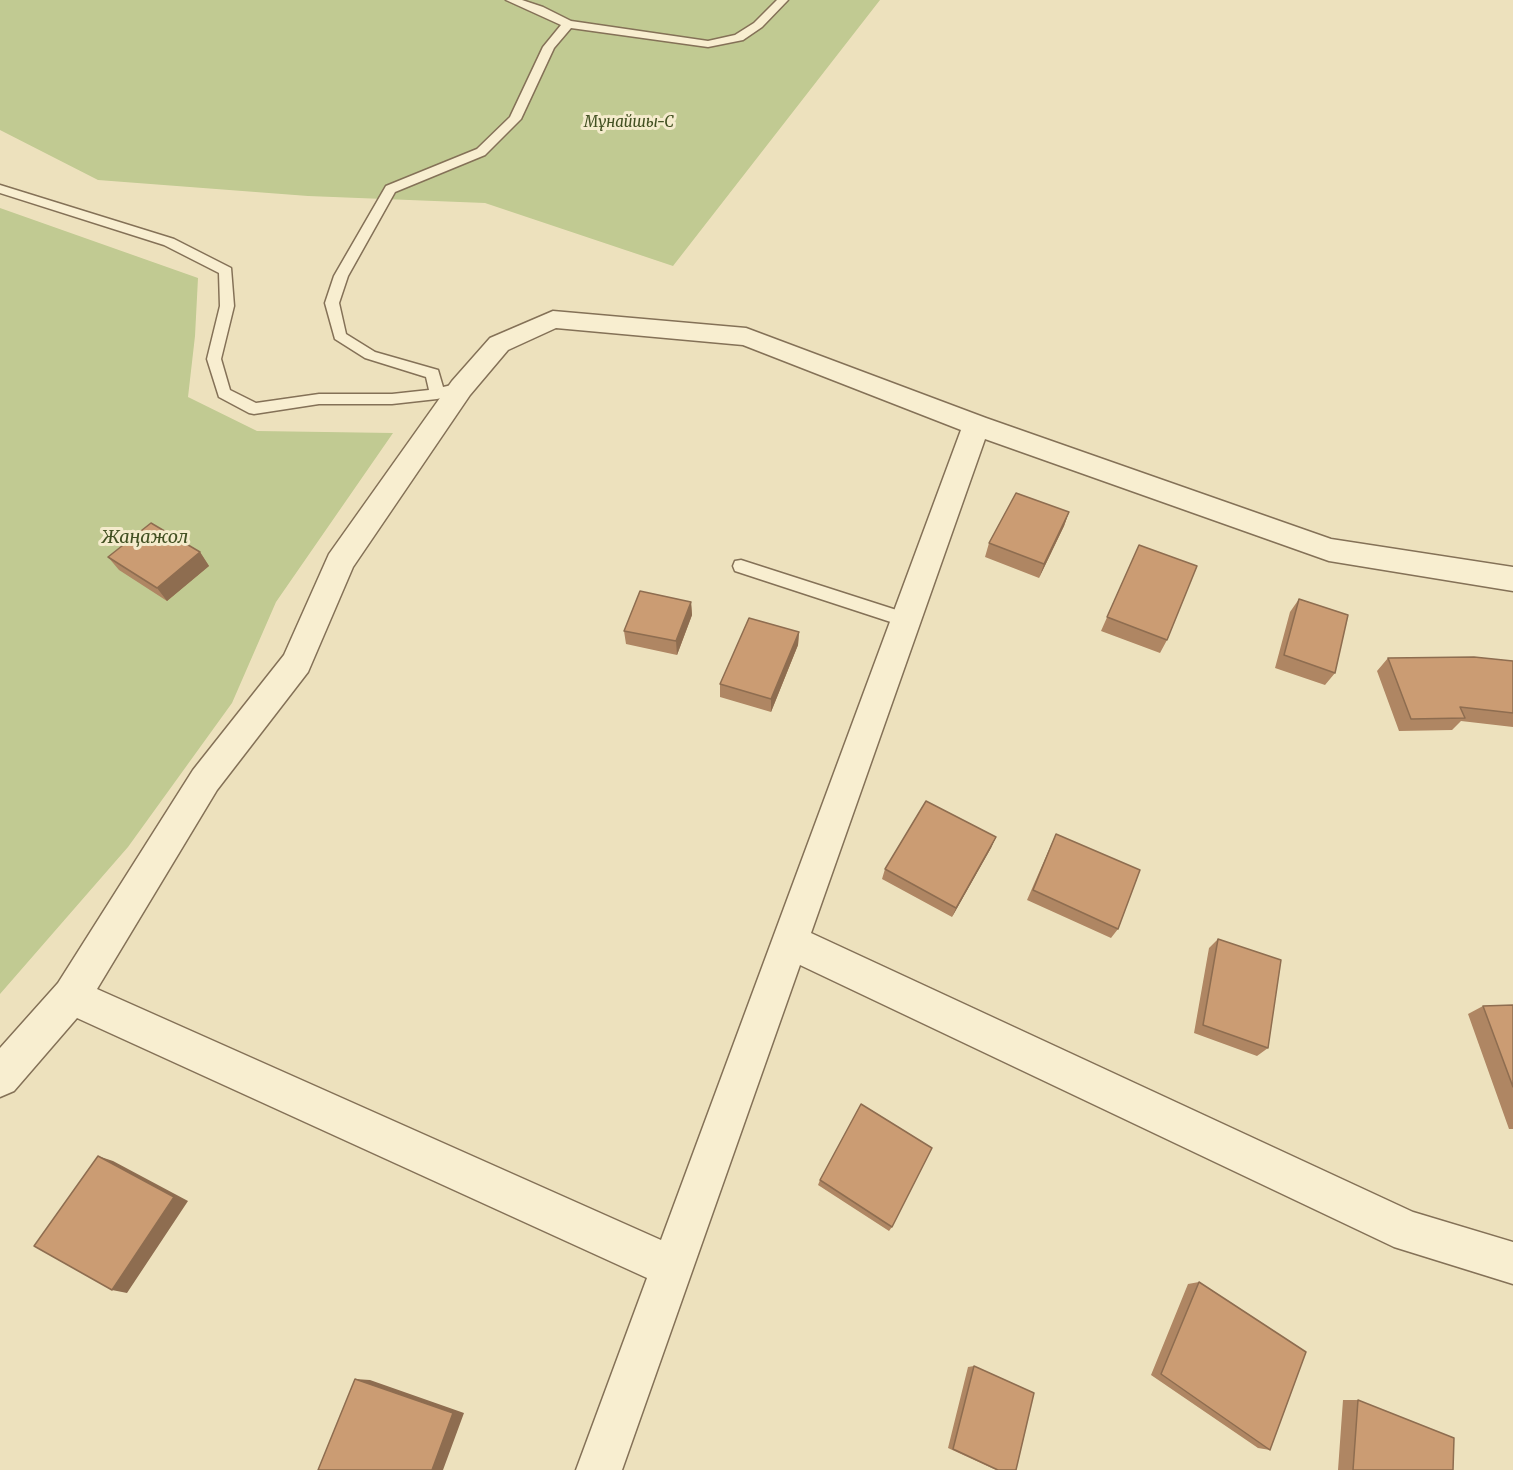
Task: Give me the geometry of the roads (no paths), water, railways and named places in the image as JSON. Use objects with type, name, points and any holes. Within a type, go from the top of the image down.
[{"type":"street","points":[[6,1059],[71,996],[205,780],[297,663],[340,562],[449,391],[499,344],[554,319],[746,337],[976,425],[1329,550],[1513,579]]},
{"type":"street","points":[[599,1470],[976,425]]},
{"type":"street","points":[[790,942],[1409,1232],[1513,1263]]},
{"type":"street","points":[[71,996],[672,1267]]},
{"type":"lane","points":[[511,0],[539,9],[568,24],[708,44],[740,38],[758,25],[783,0]]},
{"type":"lane","points":[[449,391],[433,374],[370,355],[339,336],[332,303],[341,276],[390,189],[481,152],[515,119],[549,47],[568,24]]},
{"type":"lane","points":[[0,189],[170,242],[226,271],[227,306],[214,359],[224,393],[254,409],[319,399],[392,399],[449,391]]},
{"type":"lane","points":[[741,566],[906,620]]},
{"type":"park label","name":"Мұнайшы-С","points":[[629,123]]},
{"type":"park label","name":"Жаңажол","points":[[145,538]]}]
